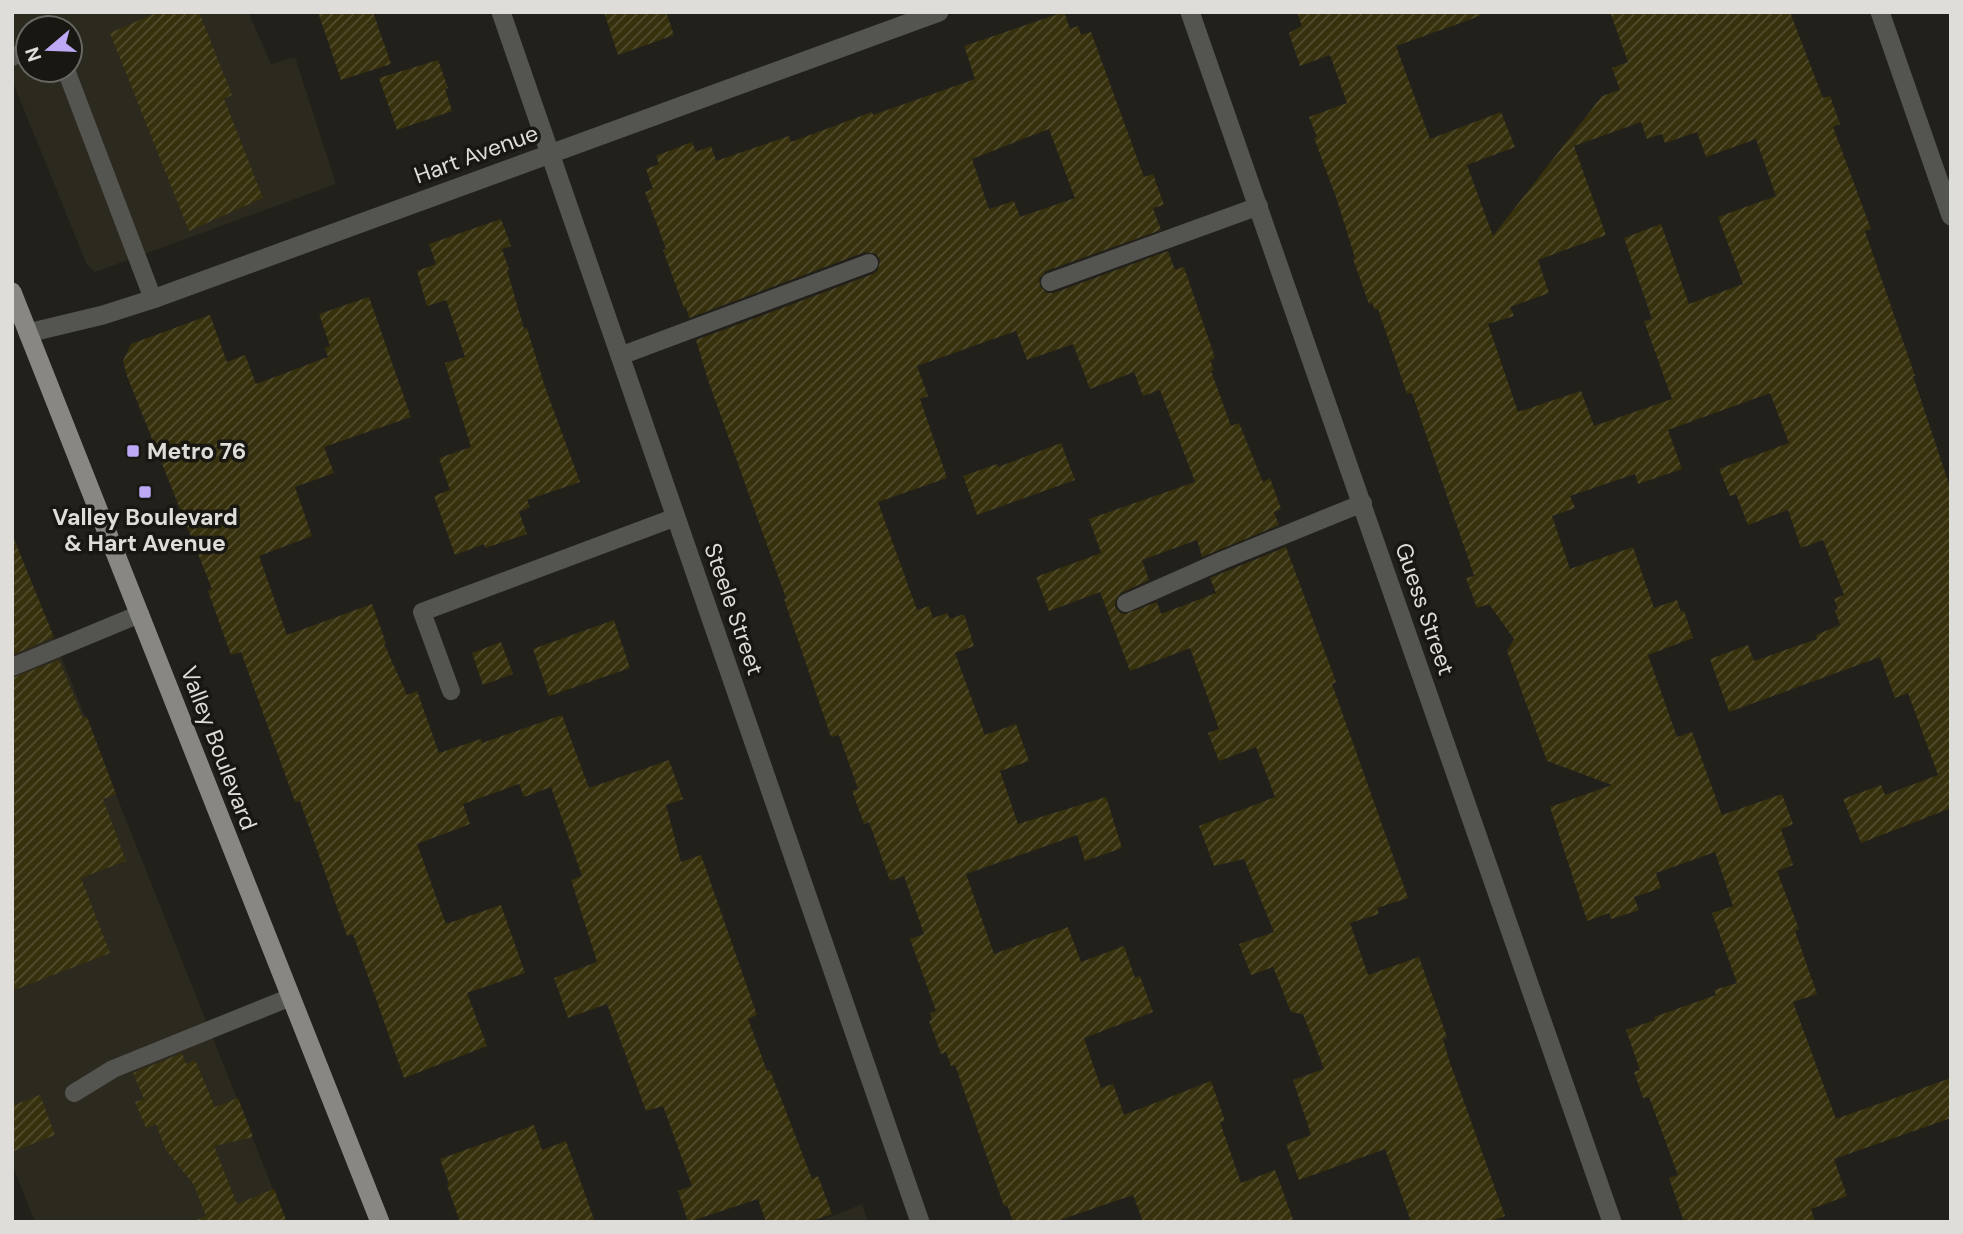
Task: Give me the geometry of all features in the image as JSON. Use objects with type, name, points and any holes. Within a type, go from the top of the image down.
[{"type":"main road","name":"Valley Boulevard","points":[[12,292],[20,335],[140,614],[380,1222]]},
{"type":"street","name":"Steele Street","points":[[501,12],[920,1222]]},
{"type":"street","name":"Hart Avenue","points":[[20,335],[103,315],[153,299],[939,12]]},
{"type":"street","name":"Guess Street","points":[[1190,12],[1612,1222]]},
{"type":"street","points":[[1880,12],[1951,216]]},
{"type":"lane","points":[[71,84],[153,299]]},
{"type":"lane","points":[[1050,282],[1259,206]]},
{"type":"lane","points":[[620,356],[869,263]]},
{"type":"lane","points":[[1126,603],[1363,503]]},
{"type":"lane","points":[[451,691],[422,612],[676,517]]},
{"type":"lane","points":[[12,667],[140,614]]},
{"type":"lane","points":[[74,1093],[113,1069],[291,997]]},
{"type":"shaded area","points":[[12,12],[248,12],[271,64],[295,57],[336,184],[95,272],[87,265],[12,80]]},
{"type":"shaded area","points":[[12,533],[286,1222],[35,1222],[12,1164]]},
{"type":"shaded area","points":[[862,1204],[868,1222],[818,1222]]},
{"type":"building","points":[[158,12],[199,12],[232,95],[224,99],[263,198],[189,231],[110,33]]},
{"type":"building","points":[[318,12],[373,12],[391,64],[341,80]]},
{"type":"building","points":[[604,12],[666,12],[674,35],[618,55]]},
{"type":"building","points":[[1064,12],[1070,29],[1078,26],[1081,35],[1091,32],[1144,177],[1153,174],[1164,205],[1153,208],[1161,230],[1046,271],[1039,279],[1040,286],[1047,293],[1054,293],[1168,251],[1175,270],[1184,267],[1215,358],[1210,360],[1214,370],[1211,371],[1231,426],[1239,423],[1263,482],[1270,478],[1281,509],[1274,512],[1279,525],[1202,557],[1197,540],[1142,560],[1149,580],[1121,593],[1115,601],[1115,607],[1125,614],[1157,602],[1161,614],[1216,593],[1210,578],[1286,547],[1336,682],[1332,684],[1408,898],[1377,908],[1379,914],[1350,923],[1368,975],[1419,957],[1447,1037],[1443,1039],[1449,1060],[1505,1216],[1488,1222],[1411,1222],[1385,1149],[1299,1180],[1286,1144],[1311,1135],[1293,1080],[1324,1069],[1303,1014],[1291,1012],[1273,967],[1251,975],[1239,944],[1274,932],[1244,859],[1214,866],[1199,826],[1275,797],[1256,747],[1219,761],[1208,733],[1219,729],[1190,648],[1130,671],[1100,592],[1049,611],[1036,577],[1101,553],[1089,519],[1195,482],[1160,390],[1143,396],[1134,372],[1090,389],[1073,344],[1027,360],[1016,331],[917,366],[928,396],[920,399],[947,478],[878,502],[917,610],[929,606],[933,618],[947,613],[950,619],[964,614],[974,646],[955,653],[985,735],[1016,724],[1029,761],[1000,771],[1018,824],[1106,797],[1122,848],[1085,861],[1077,835],[966,874],[994,954],[1068,927],[1081,962],[1124,946],[1135,978],[1140,976],[1153,1012],[1084,1038],[1101,1088],[1113,1084],[1124,1115],[1211,1081],[1225,1121],[1220,1122],[1241,1183],[1275,1170],[1294,1222],[1143,1222],[1133,1195],[1054,1222],[1013,1222],[1007,1205],[1004,1206],[955,1065],[951,1066],[946,1052],[941,1054],[929,1021],[932,1020],[930,1013],[936,1011],[910,939],[924,934],[904,876],[890,881],[869,822],[864,824],[852,791],[858,789],[839,735],[831,737],[784,599],[786,598],[696,340],[873,274],[878,270],[880,260],[876,254],[865,252],[689,318],[663,250],[666,249],[645,192],[653,189],[646,169],[659,164],[656,156],[692,142],[696,152],[711,146],[716,161],[789,136],[791,142],[872,112],[873,115],[975,79],[964,46]],"holes":[[[1049,129],[1075,198],[1020,217],[1014,201],[989,209],[972,159]]]},
{"type":"building","points":[[1297,12],[1480,12],[1480,16],[1396,46],[1430,139],[1501,112],[1515,147],[1467,165],[1493,236],[1602,96],[1620,90],[1612,68],[1628,62],[1610,12],[1790,12],[1823,98],[1830,96],[1840,124],[1833,127],[1871,229],[1865,231],[1951,490],[1951,808],[1861,843],[1843,799],[1881,785],[1885,795],[1938,775],[1908,693],[1895,698],[1880,657],[1729,712],[1710,659],[1748,645],[1754,661],[1817,639],[1816,635],[1840,625],[1834,599],[1844,595],[1823,540],[1801,548],[1788,510],[1748,525],[1736,494],[1730,496],[1719,469],[1789,443],[1770,393],[1668,430],[1682,469],[1638,484],[1635,474],[1570,496],[1575,508],[1552,516],[1570,569],[1633,547],[1654,608],[1677,600],[1681,612],[1684,611],[1693,638],[1648,655],[1677,737],[1692,732],[1722,815],[1782,794],[1793,824],[1781,829],[1793,865],[1777,871],[1799,929],[1795,931],[1817,994],[1793,1002],[1836,1119],[1951,1078],[1951,1118],[1834,1159],[1847,1196],[1811,1209],[1815,1222],[1684,1222],[1669,1178],[1678,1175],[1649,1097],[1643,1098],[1634,1072],[1640,1070],[1626,1030],[1716,995],[1714,990],[1737,983],[1712,913],[1733,906],[1715,852],[1656,873],[1661,888],[1634,897],[1639,910],[1611,919],[1609,913],[1587,921],[1550,807],[1612,785],[1547,761],[1507,651],[1514,639],[1489,604],[1477,608],[1466,578],[1474,576],[1412,393],[1407,394],[1378,309],[1375,310],[1372,303],[1369,304],[1337,200],[1314,138],[1317,137],[1309,117],[1347,103],[1330,55],[1300,66],[1289,33],[1302,26]],"holes":[[[1641,122],[1647,139],[1662,134],[1665,143],[1697,132],[1706,157],[1756,139],[1776,196],[1718,217],[1743,284],[1689,304],[1661,224],[1624,238],[1652,319],[1644,321],[1672,399],[1594,426],[1581,391],[1518,412],[1488,324],[1514,316],[1510,307],[1549,293],[1538,260],[1606,235],[1574,146]]]},
{"type":"building","points":[[438,60],[448,88],[445,89],[452,111],[397,130],[379,78]]},
{"type":"building","points":[[501,219],[511,246],[502,249],[524,329],[527,328],[545,387],[580,482],[527,500],[530,507],[519,512],[527,534],[485,548],[484,544],[455,555],[434,496],[450,490],[439,458],[471,447],[445,363],[465,357],[446,300],[427,306],[417,271],[436,264],[429,244]]},
{"type":"building","points":[[369,297],[411,417],[324,447],[334,473],[295,487],[312,536],[259,556],[287,635],[372,604],[386,643],[384,644],[407,695],[417,691],[439,753],[481,739],[482,743],[562,715],[589,788],[669,760],[683,799],[666,805],[681,862],[701,855],[757,1015],[748,1019],[812,1179],[818,1176],[832,1214],[809,1222],[766,1222],[758,1199],[688,1222],[678,1191],[692,1186],[663,1106],[646,1111],[607,1004],[568,1018],[554,978],[597,962],[571,880],[582,876],[551,787],[524,797],[519,784],[463,804],[470,824],[417,844],[446,924],[501,905],[525,973],[467,993],[487,1046],[404,1078],[353,934],[347,936],[300,801],[295,802],[241,652],[231,655],[208,591],[212,589],[123,361],[131,344],[210,315],[227,362],[245,355],[256,384],[328,357],[325,348],[330,346],[319,314]]},
{"type":"building","points":[[1061,443],[1075,480],[977,515],[963,476],[997,464],[998,467]]},
{"type":"building","points":[[12,538],[54,637],[12,655]]},
{"type":"building","points":[[614,620],[630,668],[549,696],[533,649]]},
{"type":"building","points":[[501,642],[513,674],[483,685],[472,653]]},
{"type":"building","points":[[59,660],[83,718],[87,717],[116,794],[103,799],[126,861],[81,878],[110,953],[12,991],[12,678]]},
{"type":"building","points":[[182,1053],[186,1064],[195,1060],[215,1107],[238,1098],[253,1137],[214,1146],[237,1204],[274,1189],[287,1222],[196,1222],[206,1216],[194,1185],[166,1150],[156,1124],[146,1128],[135,1102],[144,1099],[133,1073]]},
{"type":"building","points":[[40,1095],[55,1135],[12,1152],[12,1106]]},
{"type":"building","points":[[534,1125],[542,1150],[566,1141],[595,1222],[460,1222],[440,1159]]},
{"type":"place","name":"Metro 76","points":[[133,451]]},
{"type":"place","name":"Valley Boulevard & Hart Avenue","points":[[145,492]]}]
